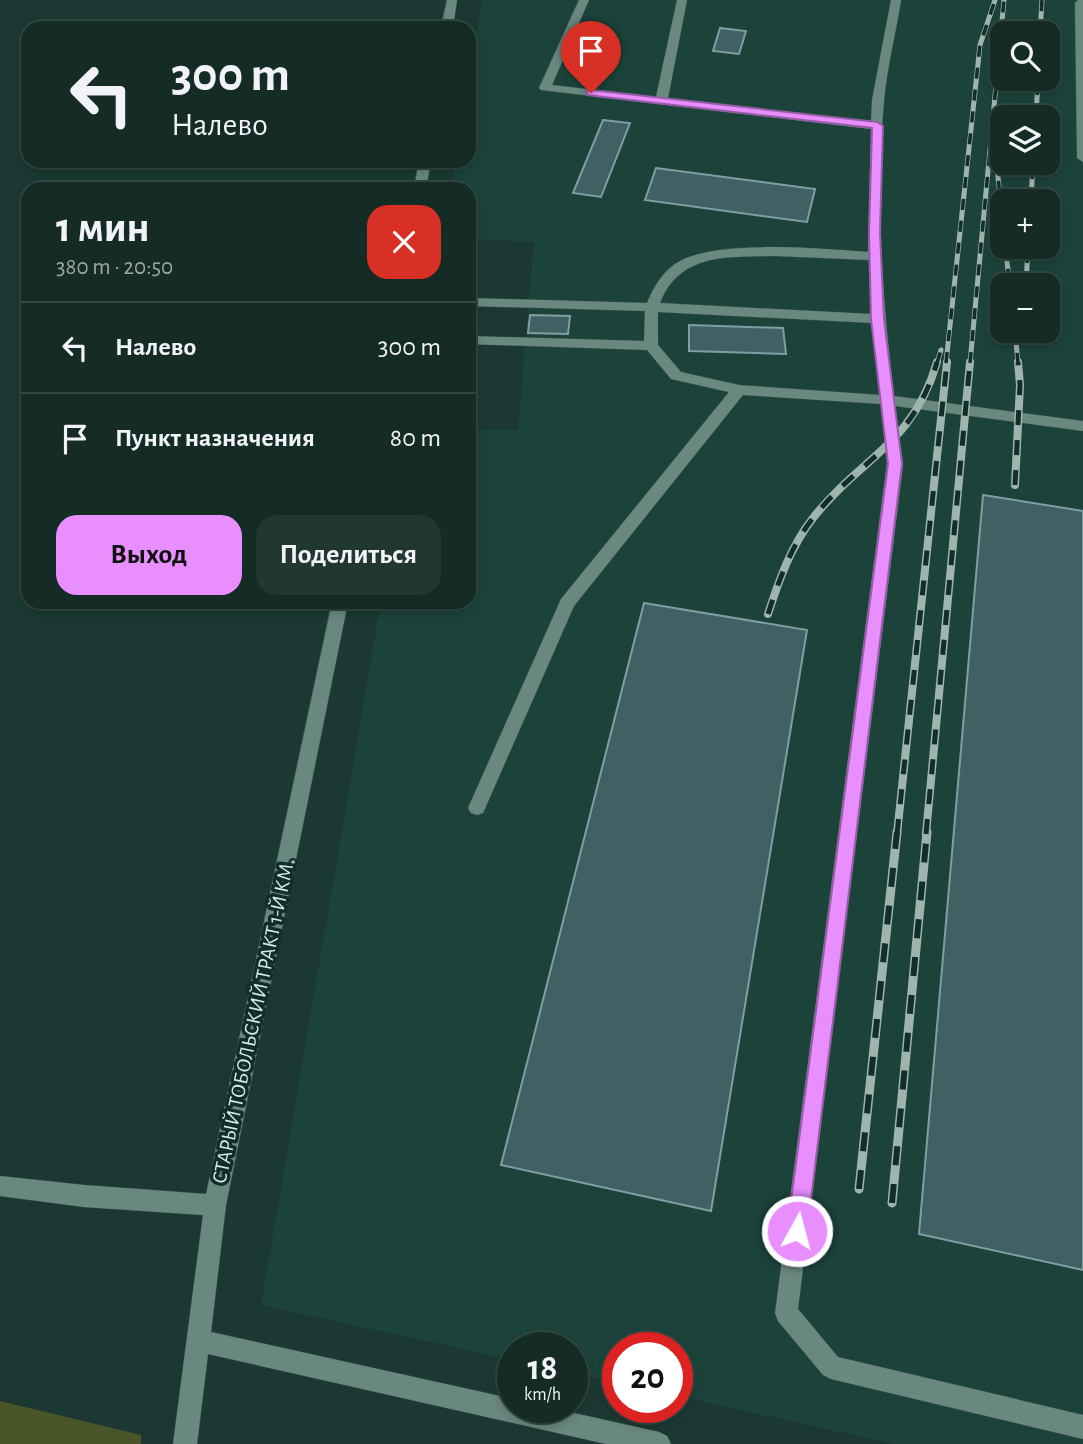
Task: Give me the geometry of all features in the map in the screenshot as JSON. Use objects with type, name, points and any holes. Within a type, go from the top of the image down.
[{"type":"lane","points":[[448,21],[452,0]]},
{"type":"lane","points":[[584,0],[545,88],[877,126]]},
{"type":"lane","points":[[661,101],[682,0]]},
{"type":"lane","points":[[896,0],[878,100],[875,256],[877,319],[895,464],[786,1313],[831,1367],[1083,1427]]},
{"type":"lane","points":[[1083,1],[1083,158]]},
{"type":"lane","points":[[875,256],[727,253],[684,263],[666,281],[652,307],[651,346],[676,376],[739,390],[889,400],[1083,426]]},
{"type":"lane","points":[[476,302],[652,307],[877,319]]},
{"type":"lane","points":[[476,340],[651,346]]},
{"type":"lane","points":[[477,808],[568,603],[739,390]]},
{"type":"lane","name":"СТАРЫЙ ТОБОЛЬСКИЙ ТРАКТ 1-Й КМ.","points":[[185,1444],[215,1205],[339,609]]},
{"type":"lane","points":[[0,1186],[84,1196],[215,1205]]},
{"type":"lane","points":[[197,1340],[659,1444]]},
{"type":"shaded area","points":[[482,0],[1083,0],[1083,1444],[894,1444],[693,1400],[693,1332],[602,1332],[602,1380],[588,1376],[588,1332],[497,1332],[497,1357],[261,1305],[380,609],[476,609],[476,429],[518,430],[534,242],[476,239],[476,182],[453,182],[455,168],[476,168],[476,38]]},
{"type":"shaded area","points":[[0,1401],[141,1435],[141,1444],[0,1444]]},
{"type":"building","points":[[720,28],[746,31],[739,54],[713,51]]},
{"type":"building","points":[[603,120],[630,123],[601,197],[573,193]]},
{"type":"building","points":[[656,168],[815,189],[807,222],[645,200]]},
{"type":"building","points":[[530,315],[570,316],[568,334],[528,333]]},
{"type":"building","points":[[689,325],[783,328],[786,354],[689,351]]},
{"type":"building","points":[[983,495],[1083,511],[1083,1270],[919,1234]]},
{"type":"building","points":[[644,603],[807,630],[711,1211],[501,1165]]},
{"type":"railway","points":[[946,363],[980,45],[995,0]]},
{"type":"railway","points":[[970,363],[1004,0]]},
{"type":"railway","points":[[1041,21],[1042,0]]},
{"type":"railway","points":[[1037,91],[1037,105]]},
{"type":"railway","points":[[998,175],[999,189]]},
{"type":"railway","points":[[1032,175],[1032,189]]},
{"type":"railway","points":[[1007,259],[1008,273]]},
{"type":"railway","points":[[1027,259],[1027,273]]},
{"type":"railway","points":[[1016,343],[1018,363]]},
{"type":"railway","points":[[937,363],[941,350]]},
{"type":"railway","points":[[768,614],[786,564],[805,529],[831,497],[900,432],[927,390],[937,362]]},
{"type":"railway","points":[[897,834],[947,362]]},
{"type":"railway","points":[[926,834],[970,362]]},
{"type":"railway","points":[[1015,485],[1020,385],[1018,362]]},
{"type":"railway","points":[[859,1189],[897,832]]},
{"type":"railway","points":[[892,1203],[927,832]]},
{"type":"route","points":[[591,93],[877,126],[874,233],[877,319],[895,464],[797,1231]]}]
